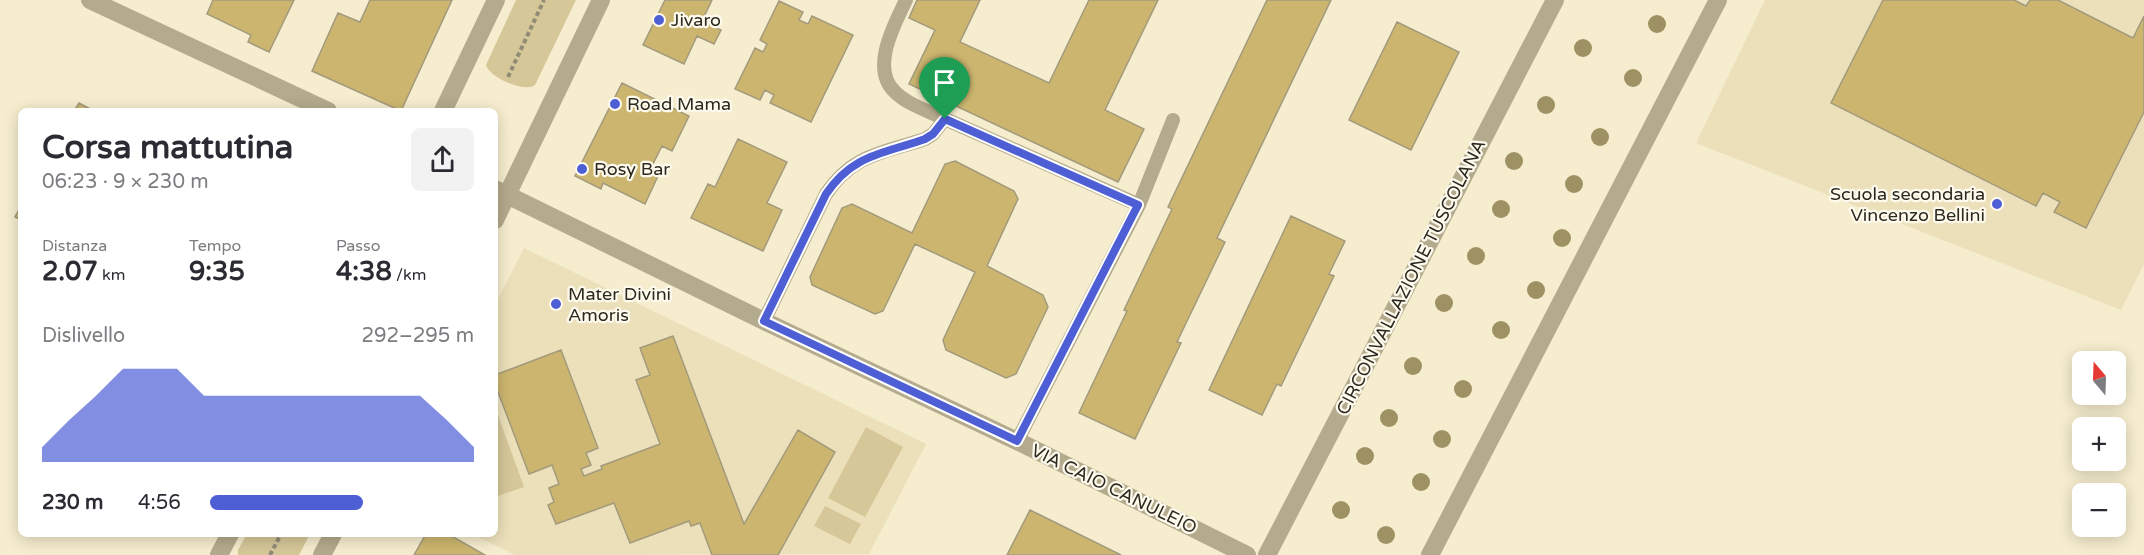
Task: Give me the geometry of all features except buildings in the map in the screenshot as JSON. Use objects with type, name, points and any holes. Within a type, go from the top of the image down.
[{"type":"street","points":[[90,0],[322,108]]},
{"type":"street","points":[[444,108],[496,0]]},
{"type":"street","points":[[501,191],[601,0]]},
{"type":"street","name":"CIRCONVALLAZIONE TUSCOLANA","points":[[1267,555],[1555,0]]},
{"type":"street","points":[[1430,555],[1718,0]]},
{"type":"street","name":"VIA CAIO CANULEIO","points":[[501,191],[1247,555]]},
{"type":"street","points":[[219,555],[228,537]]},
{"type":"street","points":[[322,555],[331,537]]},
{"type":"lane","points":[[906,0],[891,34],[884,63],[888,84],[905,99],[945,119],[1138,205]]},
{"type":"lane","points":[[764,321],[826,194],[839,177],[862,160],[925,139],[933,134],[945,119]]},
{"type":"lane","points":[[1017,441],[1138,205],[1173,120]]},
{"type":"path","points":[[508,77],[544,0]]},
{"type":"path","points":[[270,555],[279,537]]},
{"type":"shaded area","points":[[516,0],[576,0],[535,85],[530,87],[515,85],[500,79],[486,65]]},
{"type":"shaded area","name":"Scuola secondaria Vincenzo Bellini","points":[[1765,0],[2144,0],[2144,264],[2121,310],[1696,143]]},
{"type":"shaded area","points":[[524,248],[926,444],[869,554],[515,555],[478,537],[498,537],[498,299]]},
{"type":"shaded area","points":[[498,415],[524,487],[498,496]]},
{"type":"shaded area","points":[[866,427],[903,447],[865,517],[828,498]]},
{"type":"shaded area","points":[[825,506],[861,524],[850,544],[814,526]]},
{"type":"shaded area","points":[[245,537],[308,537],[299,555],[238,555],[238,550]]},
{"type":"place","name":"Jivaro","points":[[659,20]]},
{"type":"place","name":"Road Mama","points":[[615,104]]},
{"type":"place","name":"Rosy Bar","points":[[582,169]]},
{"type":"place","name":"Scuola secondaria Vincenzo Bellini","points":[[1997,204]]},
{"type":"place","name":"Mater Divini Amoris","points":[[556,304]]},
{"type":"route","points":[[945,119],[1138,205],[1017,441],[764,321],[781,291],[826,194],[839,177],[870,156],[925,139],[940,127],[945,119]]}]
